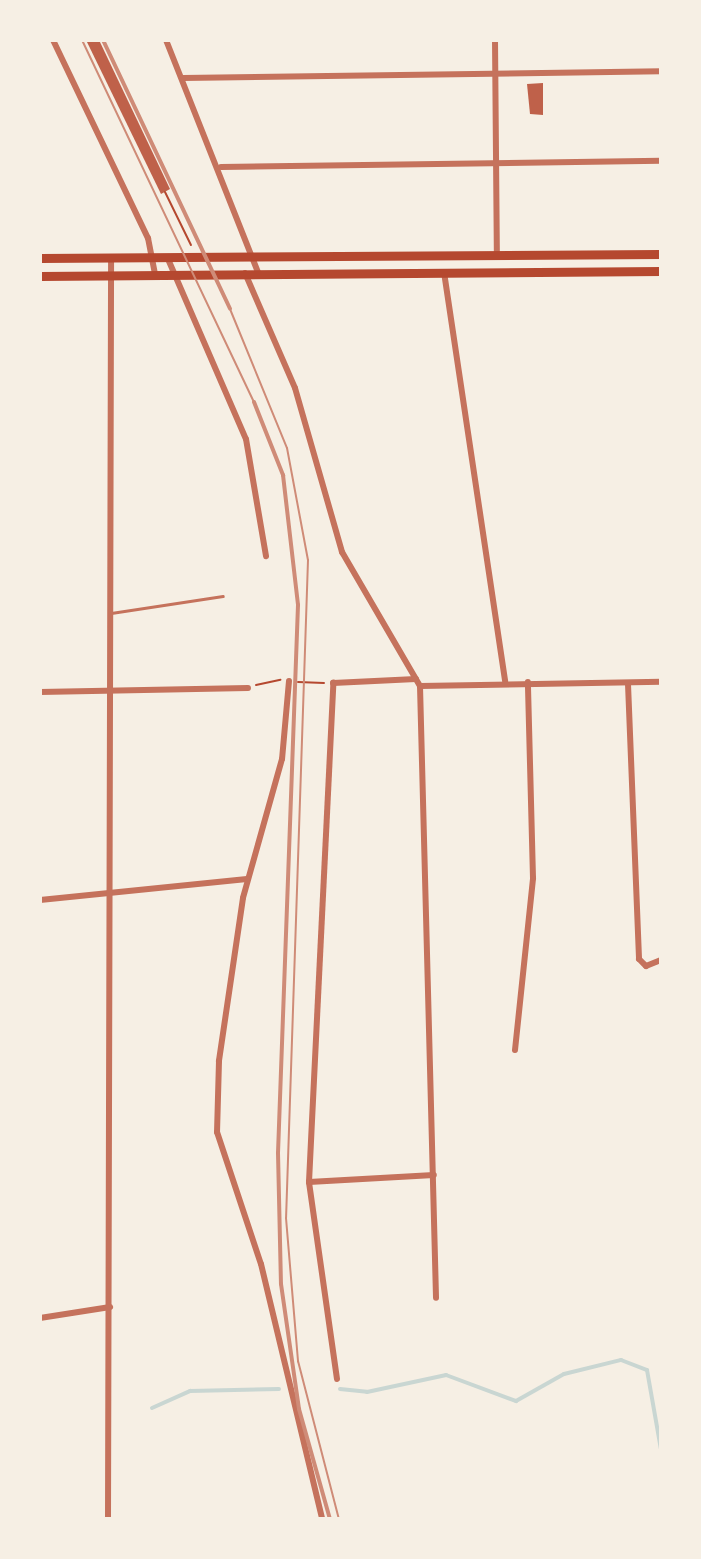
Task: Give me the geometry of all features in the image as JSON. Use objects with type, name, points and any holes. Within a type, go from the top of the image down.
[{"type":"main road","points":[[40,258],[661,254]]},
{"type":"main road","points":[[40,276],[661,271]]},
{"type":"street","points":[[53,40],[153,258],[155,274]]},
{"type":"street","points":[[166,40],[221,167],[258,272]]},
{"type":"street","points":[[495,40],[497,253]]},
{"type":"street","points":[[183,78],[661,71]]},
{"type":"street","points":[[221,167],[496,160],[661,161]]},
{"type":"street","points":[[108,1519],[113,889],[111,257]]},
{"type":"street","points":[[168,259],[246,439],[266,556]]},
{"type":"street","points":[[244,272],[305,416],[342,552],[418,683],[436,1298]]},
{"type":"street","points":[[444,272],[505,681]]},
{"type":"street","points":[[289,681],[282,759],[247,879],[219,1061],[217,1132],[261,1264],[322,1519]]},
{"type":"street","points":[[515,1050],[533,878],[528,682]]},
{"type":"street","points":[[337,1379],[309,1182],[333,683],[661,682]]},
{"type":"street","points":[[628,684],[639,959],[646,966],[661,960]]},
{"type":"street","points":[[40,692],[248,688]]},
{"type":"street","points":[[40,900],[113,889],[247,879]]},
{"type":"street","points":[[309,1182],[434,1175]]},
{"type":"street","points":[[40,1318],[110,1307]]},
{"type":"lane","points":[[111,613],[223,596]]},
{"type":"path","points":[[165,192],[198,258]]},
{"type":"path","points":[[248,688],[289,681],[333,683]]},
{"type":"building","points":[[86,40],[99,40],[170,189],[161,194]]},
{"type":"building","points":[[543,83],[543,115],[530,114],[527,84]]},
{"type":"waterway","points":[[340,1389],[367,1392],[446,1375],[516,1401],[564,1374],[621,1360],[647,1370],[661,1449]]},
{"type":"waterway","points":[[152,1408],[190,1391],[279,1389]]},
{"type":"tram line","points":[[82,40],[254,402]]},
{"type":"tram line","points":[[230,309],[287,448],[308,560],[286,1218],[298,1361],[339,1519]]},
{"type":"railway","points":[[103,40],[230,309]]},
{"type":"railway","points":[[254,402],[283,475],[298,605],[278,1153],[281,1284],[299,1409],[330,1519]]}]
